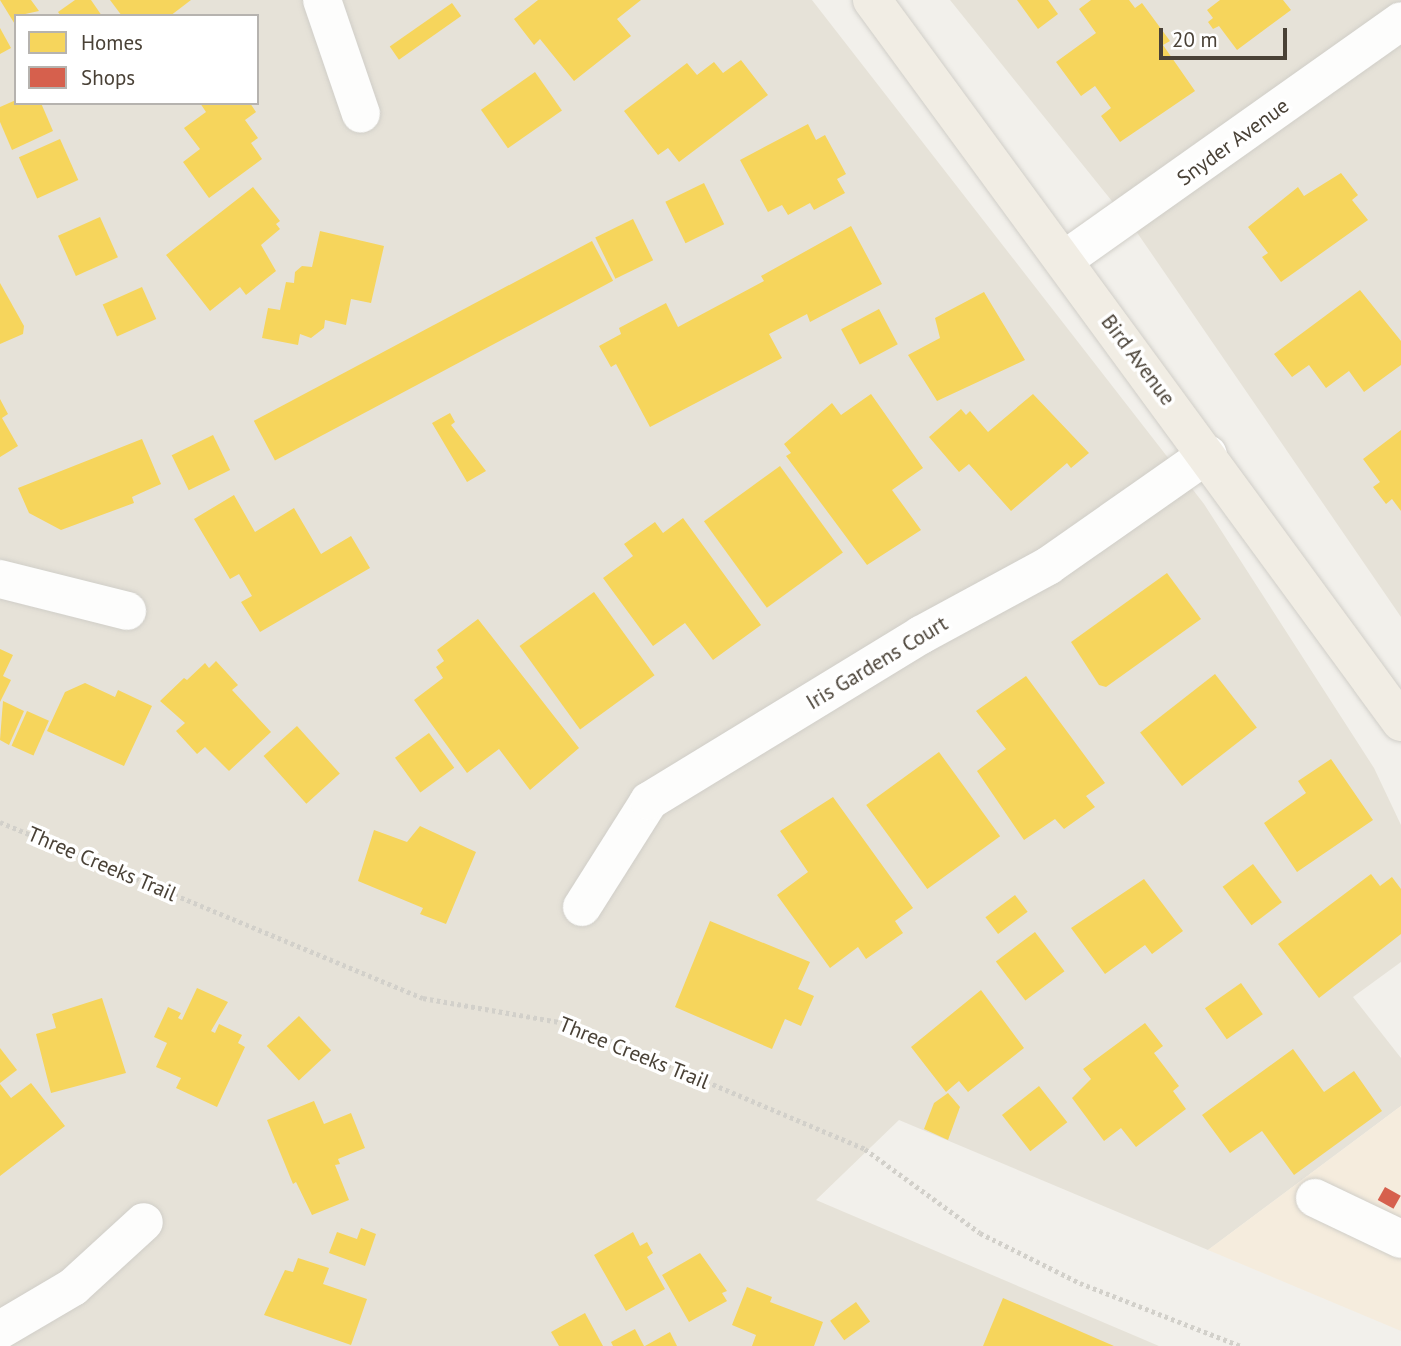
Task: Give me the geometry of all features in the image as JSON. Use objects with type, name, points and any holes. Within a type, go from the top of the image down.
[{"type":"main road","name":"Bird Avenue","points":[[872,0],[1208,454],[1401,722]]},
{"type":"street","points":[[322,0],[361,114]]},
{"type":"street","name":"Snyder Avenue","points":[[1064,260],[1401,21]]},
{"type":"street","name":"Iris Gardens Court","points":[[583,907],[649,801],[921,635],[1048,566],[1208,454]]},
{"type":"street","points":[[0,579],[127,611]]},
{"type":"street","points":[[1315,1198],[1401,1239]]},
{"type":"street","points":[[0,1330],[73,1287],[144,1222]]},
{"type":"path","name":"Three Creeks Trail","points":[[0,822],[423,998],[571,1024],[865,1149],[981,1233],[1080,1283],[1241,1346]]},
{"type":"shaded area","points":[[0,0],[812,0],[1204,504],[1374,768],[1401,825],[1401,962],[1353,997],[1401,1058],[1401,1106],[1208,1250],[899,1120],[816,1200],[1159,1346],[0,1346]]},
{"type":"shaded area","points":[[950,0],[1401,0],[1401,617],[1136,231]]},
{"type":"shaded area","points":[[1401,1106],[1401,1331],[1208,1250]]},
{"type":"building: Homes","points":[[0,0],[31,0],[39,11],[14,14],[14,23]]},
{"type":"building: Homes","points":[[75,0],[91,0],[101,14],[60,14],[58,12]]},
{"type":"building: Homes","points":[[110,0],[191,0],[173,14],[120,14]]},
{"type":"building: Homes","points":[[538,0],[641,0],[617,19],[631,36],[574,81],[540,39],[534,45],[514,19]]},
{"type":"building: Homes","points":[[1017,0],[1048,0],[1058,14],[1038,29]]},
{"type":"building: Homes","points":[[1091,0],[1129,0],[1135,8],[1142,3],[1170,41],[1163,45],[1195,91],[1120,142],[1101,116],[1111,108],[1095,86],[1081,96],[1056,62],[1096,33],[1079,9]]},
{"type":"building: Homes","points":[[1220,0],[1283,0],[1291,10],[1237,50],[1219,26],[1213,29],[1208,22],[1213,18],[1207,10]]},
{"type":"building: Homes","points":[[452,3],[461,16],[399,60],[390,47]]},
{"type":"building: Homes","points":[[0,28],[11,48],[0,54]]},
{"type":"building: Homes","points":[[741,60],[768,95],[679,162],[668,148],[658,155],[624,111],[687,63],[697,75],[714,62],[723,73]]},
{"type":"building: Homes","points":[[535,72],[562,111],[508,148],[481,110]]},
{"type":"building: Homes","points":[[14,101],[14,105],[42,105],[53,131],[12,150],[0,122],[0,107]]},
{"type":"building: Homes","points":[[201,105],[251,105],[256,112],[245,120],[258,138],[251,143],[262,159],[209,198],[183,162],[200,149],[184,128],[206,112]]},
{"type":"building: Homes","points":[[808,124],[816,140],[825,135],[846,174],[837,179],[845,193],[814,210],[810,203],[788,215],[782,205],[768,212],[740,160]]},
{"type":"building: Homes","points":[[60,139],[78,180],[37,198],[19,157]]},
{"type":"building: Homes","points":[[1341,173],[1358,195],[1352,200],[1368,220],[1281,282],[1262,257],[1268,253],[1248,227],[1298,187],[1304,196]]},
{"type":"building: Homes","points":[[704,183],[724,224],[686,243],[665,202]]},
{"type":"building: Homes","points":[[253,187],[280,221],[276,224],[280,229],[261,245],[276,271],[246,295],[240,287],[210,311],[166,255]]},
{"type":"building: Homes","points":[[100,217],[118,257],[76,276],[58,236]]},
{"type":"building: Homes","points":[[633,219],[653,260],[615,279],[595,237]]},
{"type":"building: Homes","points":[[851,226],[882,284],[810,322],[807,314],[769,334],[782,358],[650,427],[616,364],[611,367],[599,346],[621,334],[619,328],[666,303],[678,327],[764,281],[761,276]]},
{"type":"building: Homes","points":[[320,231],[384,246],[371,303],[351,299],[346,325],[325,320],[324,328],[311,338],[300,334],[298,345],[262,338],[268,308],[280,310],[286,282],[294,283],[295,272],[302,266],[312,267]]},
{"type":"building: Homes","points":[[592,241],[613,281],[275,461],[254,421]]},
{"type":"building: Homes","points":[[0,283],[24,326],[23,334],[0,344]]},
{"type":"building: Homes","points":[[142,287],[156,319],[117,336],[103,304]]},
{"type":"building: Homes","points":[[1360,290],[1401,341],[1401,365],[1364,392],[1349,371],[1326,388],[1309,365],[1292,377],[1274,354]]},
{"type":"building: Homes","points":[[984,292],[1025,360],[937,401],[908,355],[940,338],[935,318]]},
{"type":"building: Homes","points":[[879,309],[898,344],[860,365],[841,329]]},
{"type":"building: Homes","points":[[871,394],[923,468],[892,490],[921,530],[867,565],[786,456],[791,453],[784,444],[832,403],[841,415]]},
{"type":"building: Homes","points":[[1033,394],[1089,453],[1071,468],[1067,463],[1011,511],[969,464],[959,472],[929,437],[961,409],[966,415],[970,411],[988,432]]},
{"type":"building: Homes","points":[[0,399],[8,414],[2,418],[18,446],[0,457]]},
{"type":"building: Homes","points":[[450,413],[455,422],[451,425],[486,471],[467,482],[432,423]]},
{"type":"building: Homes","points":[[1401,430],[1401,511],[1392,499],[1386,504],[1373,487],[1380,482],[1363,459]]},
{"type":"building: Homes","points":[[213,435],[230,470],[189,490],[172,455]]},
{"type":"building: Homes","points":[[142,439],[161,484],[132,497],[134,503],[61,530],[29,513],[18,488]]},
{"type":"building: Homes","points":[[780,466],[843,553],[767,608],[704,521]]},
{"type":"building: Homes","points":[[234,495],[255,532],[294,508],[321,554],[351,536],[370,568],[260,632],[241,602],[252,596],[239,574],[230,579],[194,519]]},
{"type":"building: Homes","points":[[683,518],[761,625],[713,660],[685,623],[653,646],[603,578],[633,556],[624,544],[655,522],[663,533]]},
{"type":"building: Homes","points":[[1167,573],[1201,619],[1106,687],[1099,685],[1071,642]]},
{"type":"building: Homes","points":[[594,592],[655,675],[580,729],[520,646]]},
{"type":"building: Homes","points":[[478,619],[579,748],[530,790],[499,749],[467,773],[414,700],[443,678],[436,667],[444,661],[437,650]]},
{"type":"building: Homes","points":[[0,649],[13,655],[3,676],[11,680],[0,702]]},
{"type":"building: Homes","points":[[216,661],[238,685],[232,690],[271,732],[229,771],[205,747],[197,754],[176,731],[185,723],[160,701],[205,663],[209,668]]},
{"type":"building: Homes","points":[[1215,674],[1257,728],[1182,786],[1140,732]]},
{"type":"building: Homes","points":[[1026,676],[1105,783],[1086,796],[1095,807],[1064,829],[1055,819],[1024,840],[977,771],[1006,749],[976,711]]},
{"type":"building: Homes","points":[[85,683],[115,697],[118,690],[152,706],[124,766],[47,731],[65,692]]},
{"type":"building: Homes","points":[[3,701],[24,711],[9,745],[0,740]]},
{"type":"building: Homes","points":[[27,711],[49,721],[33,755],[12,746]]},
{"type":"building: Homes","points":[[297,726],[340,774],[306,804],[264,756]]},
{"type":"building: Homes","points":[[429,733],[454,768],[420,792],[395,758]]},
{"type":"building: Homes","points":[[939,752],[1000,836],[927,889],[866,805]]},
{"type":"building: Homes","points":[[1331,759],[1373,820],[1297,872],[1264,823],[1306,793],[1298,781]]},
{"type":"building: Homes","points":[[833,797],[913,908],[895,921],[903,933],[866,959],[858,947],[830,968],[777,895],[808,872],[780,831]]},
{"type":"building: Homes","points":[[420,826],[476,852],[446,924],[420,914],[423,908],[358,881],[374,830],[407,842]]},
{"type":"building: Homes","points":[[1253,864],[1282,902],[1252,925],[1223,887]]},
{"type":"building: Homes","points":[[1371,874],[1380,886],[1392,877],[1401,889],[1401,934],[1319,998],[1278,944]]},
{"type":"building: Homes","points":[[1144,879],[1183,931],[1152,954],[1145,945],[1105,974],[1071,928]]},
{"type":"building: Homes","points":[[1015,895],[1028,912],[998,934],[985,917]]},
{"type":"building: Homes","points":[[710,921],[810,962],[798,989],[814,996],[801,1026],[785,1019],[772,1049],[675,1007]]},
{"type":"building: Homes","points":[[1035,932],[1064,971],[1025,1001],[996,961]]},
{"type":"building: Homes","points":[[1241,983],[1263,1014],[1227,1039],[1205,1008]]},
{"type":"building: Homes","points":[[197,988],[228,1002],[211,1031],[215,1033],[219,1024],[242,1035],[238,1043],[245,1047],[217,1107],[176,1088],[181,1078],[156,1067],[167,1043],[154,1037],[168,1007],[181,1013],[178,1018],[182,1020]]},
{"type":"building: Homes","points":[[981,990],[1024,1048],[968,1092],[959,1081],[946,1092],[911,1047]]},
{"type":"building: Homes","points":[[102,998],[126,1073],[51,1093],[36,1034],[56,1028],[52,1014]]},
{"type":"building: Homes","points":[[299,1016],[331,1050],[299,1080],[267,1046]]},
{"type":"building: Homes","points":[[1145,1023],[1163,1046],[1154,1053],[1179,1086],[1173,1091],[1186,1109],[1136,1147],[1121,1128],[1104,1141],[1072,1098],[1091,1079],[1083,1069]]},
{"type":"building: Homes","points":[[0,1048],[17,1070],[0,1083]]},
{"type":"building: Homes","points":[[1293,1049],[1324,1092],[1354,1071],[1382,1111],[1294,1175],[1262,1131],[1230,1153],[1202,1115]]},
{"type":"building: Homes","points":[[31,1083],[65,1126],[0,1176],[0,1084],[11,1098]]},
{"type":"building: Homes","points":[[1039,1086],[1067,1122],[1030,1151],[1002,1115]]},
{"type":"building: Homes","points":[[948,1093],[960,1107],[948,1140],[924,1129],[934,1103]]},
{"type":"building: Homes","points":[[314,1101],[324,1124],[351,1113],[365,1148],[338,1159],[340,1164],[335,1165],[349,1200],[312,1215],[296,1182],[293,1184],[267,1120]]},
{"type":"building: Homes","points":[[361,1228],[376,1234],[365,1266],[329,1253],[337,1232],[357,1239]]},
{"type":"building: Homes","points":[[633,1232],[640,1246],[647,1242],[653,1253],[647,1257],[665,1289],[626,1311],[594,1255]]},
{"type":"building: Homes","points":[[700,1253],[727,1291],[722,1293],[727,1301],[689,1322],[662,1275]]},
{"type":"building: Homes","points":[[298,1258],[329,1268],[323,1284],[367,1299],[351,1345],[264,1315],[285,1270],[293,1272]]},
{"type":"building: Homes","points":[[747,1287],[772,1297],[770,1302],[823,1322],[814,1346],[752,1346],[756,1335],[732,1325]]},
{"type":"building: Homes","points":[[1003,1298],[1114,1346],[983,1346]]},
{"type":"building: Homes","points":[[856,1302],[870,1321],[844,1340],[830,1321]]},
{"type":"building: Homes","points":[[585,1313],[603,1346],[559,1346],[551,1332]]},
{"type":"building: Homes","points":[[635,1329],[644,1346],[613,1346],[611,1342]]},
{"type":"building: Homes","points":[[670,1332],[677,1346],[645,1346]]},
{"type":"building: Shops","points":[[1385,1187],[1401,1196],[1393,1209],[1378,1200]]}]
